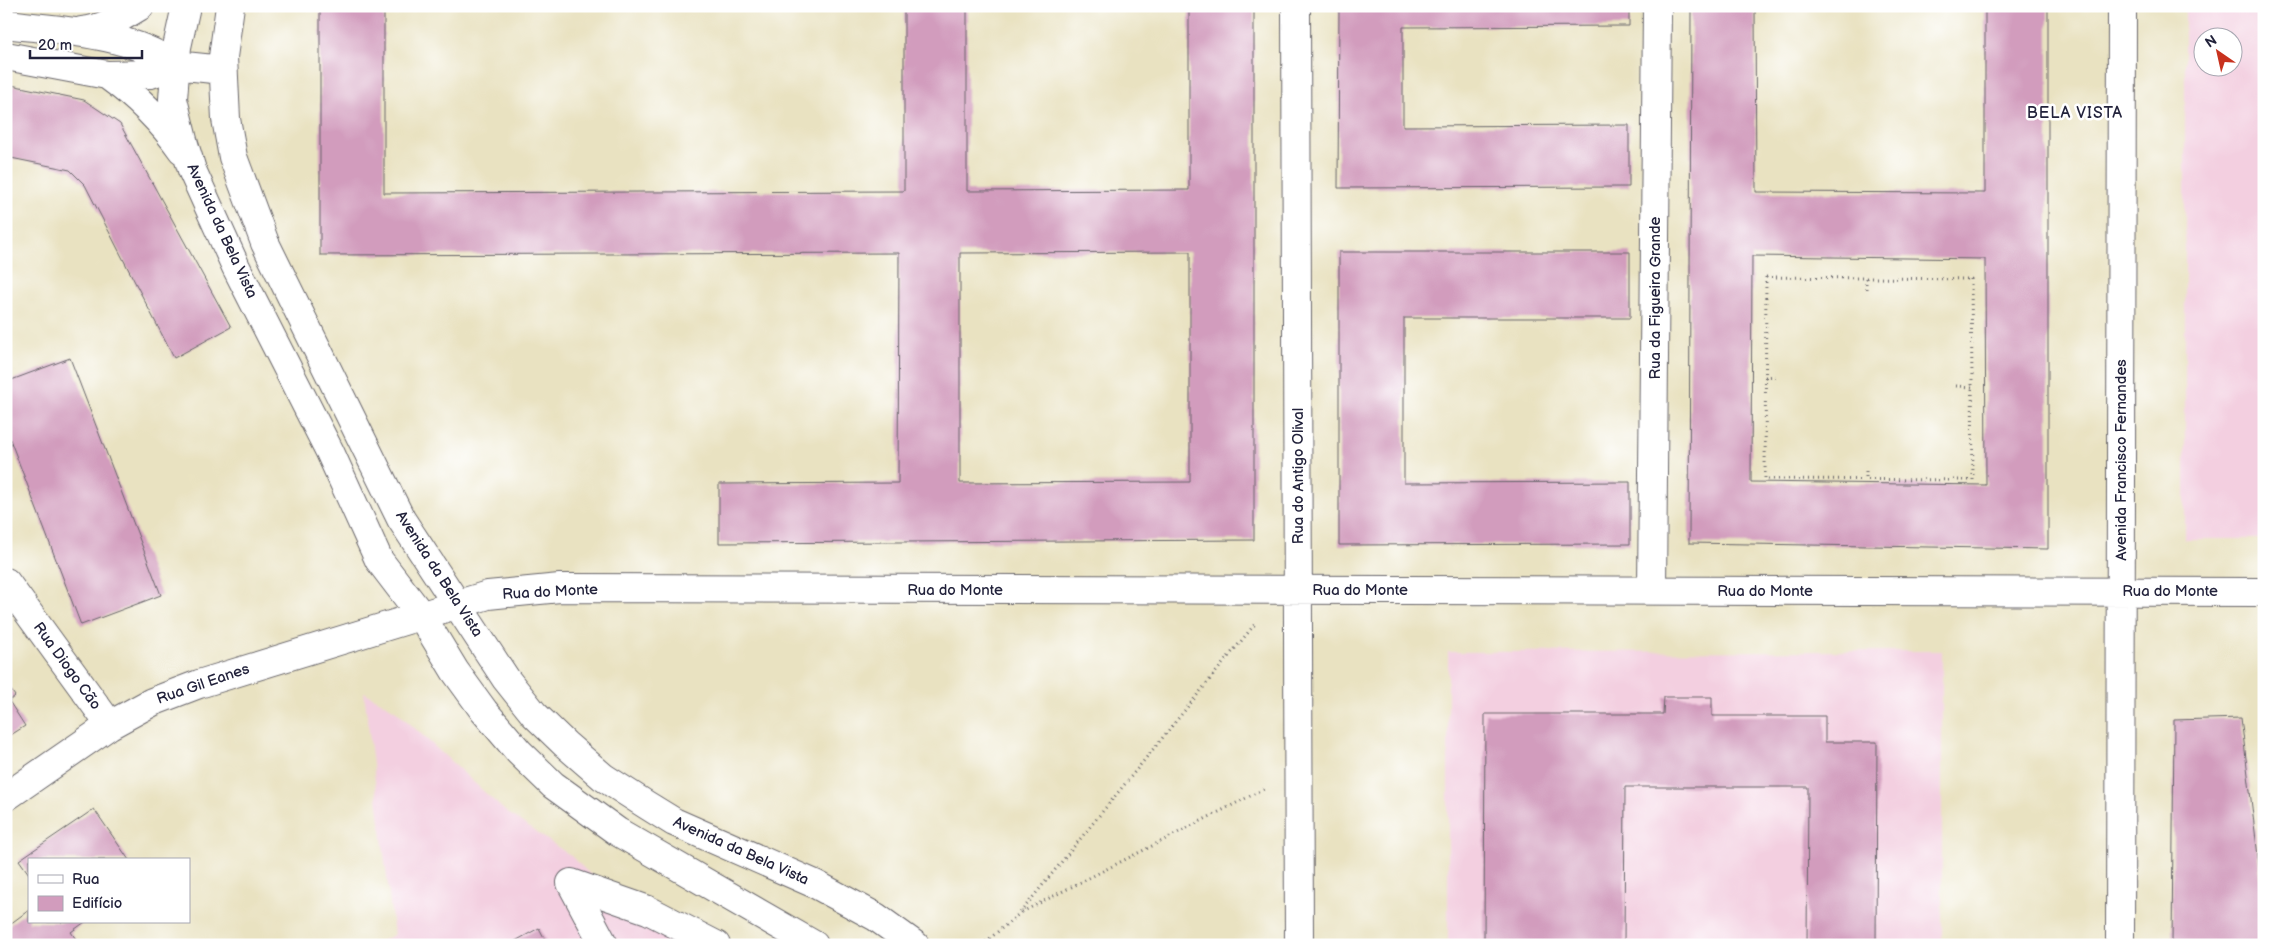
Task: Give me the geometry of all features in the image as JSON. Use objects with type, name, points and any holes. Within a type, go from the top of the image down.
[{"type":"street","points":[[73,32],[92,30],[116,20],[140,6]]},
{"type":"street","name":"Avenida da Bela Vista","points":[[186,6],[175,65],[173,99],[189,160],[236,267],[330,452],[379,560],[421,615],[454,671],[484,712],[520,752],[554,784],[618,832],[814,945]]},
{"type":"street","name":"Avenida da Bela Vista","points":[[230,6],[223,70],[226,112],[233,157],[266,242],[401,519],[506,679],[534,714],[603,777],[674,822],[815,884],[876,918],[906,942]]},
{"type":"street","name":"Rua do Antigo Olival","points":[[1296,6],[1299,945]]},
{"type":"street","name":"Rua da Figueira Grande","points":[[1652,590],[1657,6]]},
{"type":"street","name":"Avenida Francisco Fernandes","points":[[2120,945],[2122,6]]},
{"type":"street","points":[[6,24],[118,39],[157,53],[175,65]]},
{"type":"street","points":[[6,56],[107,75],[151,74],[175,65],[223,70]]},
{"type":"street","points":[[107,75],[145,106],[169,132],[189,160]]},
{"type":"street","name":"Rua Diogo Cão","points":[[6,582],[110,725]]},
{"type":"street","name":"Rua do Monte","points":[[421,615],[488,595],[560,588],[2264,592]]},
{"type":"street","name":"Rua Gil Eanes","points":[[6,797],[110,725],[152,702],[199,684],[421,615]]},
{"type":"street","points":[[604,945],[571,883],[648,910],[716,945]]},
{"type":"path","points":[[1766,277],[1970,279],[1973,480],[1765,479],[1765,377],[1766,277]]},
{"type":"path","points":[[1866,278],[1866,292]]},
{"type":"path","points":[[1765,377],[1776,376]]},
{"type":"path","points":[[1956,386],[1972,387]]},
{"type":"path","points":[[1866,471],[1866,480]]},
{"type":"path","points":[[982,945],[1020,913],[1260,618]]},
{"type":"path","points":[[1020,913],[1265,788]]},
{"type":"shaded area","points":[[2185,6],[2264,6],[2264,539],[2185,539]]},
{"type":"shaded area","points":[[1942,651],[1942,945],[1448,945],[1448,652]]},
{"type":"shaded area","points":[[364,692],[395,710],[505,811],[571,856],[623,906],[704,945],[373,945],[394,935]]},
{"type":"building","points":[[320,6],[384,6],[384,193],[904,191],[904,6],[967,6],[967,191],[1189,190],[1189,6],[1254,6],[1254,540],[719,543],[719,484],[898,483],[899,253],[320,255]],"holes":[[[1190,252],[1190,482],[960,483],[960,253]]]},
{"type":"building","points":[[1339,6],[1629,6],[1629,26],[1403,27],[1403,126],[1629,125],[1629,187],[1338,188]]},
{"type":"building","points":[[1691,6],[1755,6],[1756,192],[1985,193],[1985,6],[2048,6],[2048,549],[1689,543]],"holes":[[[1752,256],[1985,259],[1986,485],[1751,482]]]},
{"type":"building","points":[[6,84],[84,100],[120,124],[231,327],[174,358],[85,185],[70,170],[6,157]]},
{"type":"building","points":[[1339,252],[1630,252],[1630,318],[1404,318],[1404,483],[1630,482],[1630,544],[1339,545]]},
{"type":"building","points":[[70,358],[161,595],[81,625],[6,429],[6,382]]},
{"type":"building","points":[[6,683],[15,696],[9,701],[25,726],[6,738]]},
{"type":"building","points":[[1664,697],[1712,697],[1712,716],[1825,716],[1825,742],[1877,742],[1876,945],[1807,945],[1808,787],[1625,787],[1624,945],[1484,945],[1485,714],[1663,714]]},
{"type":"building","points":[[2241,718],[2264,905],[2264,945],[2172,945],[2174,720]]},
{"type":"building","points":[[94,809],[128,858],[28,858],[28,873],[19,860]]},
{"type":"building","points":[[28,911],[28,924],[82,924],[71,932],[80,945],[6,945],[6,927]]},
{"type":"building","points":[[539,928],[548,945],[508,945]]},
{"type":"district","name":"BELA VISTA","points":[[2075,113]]}]
